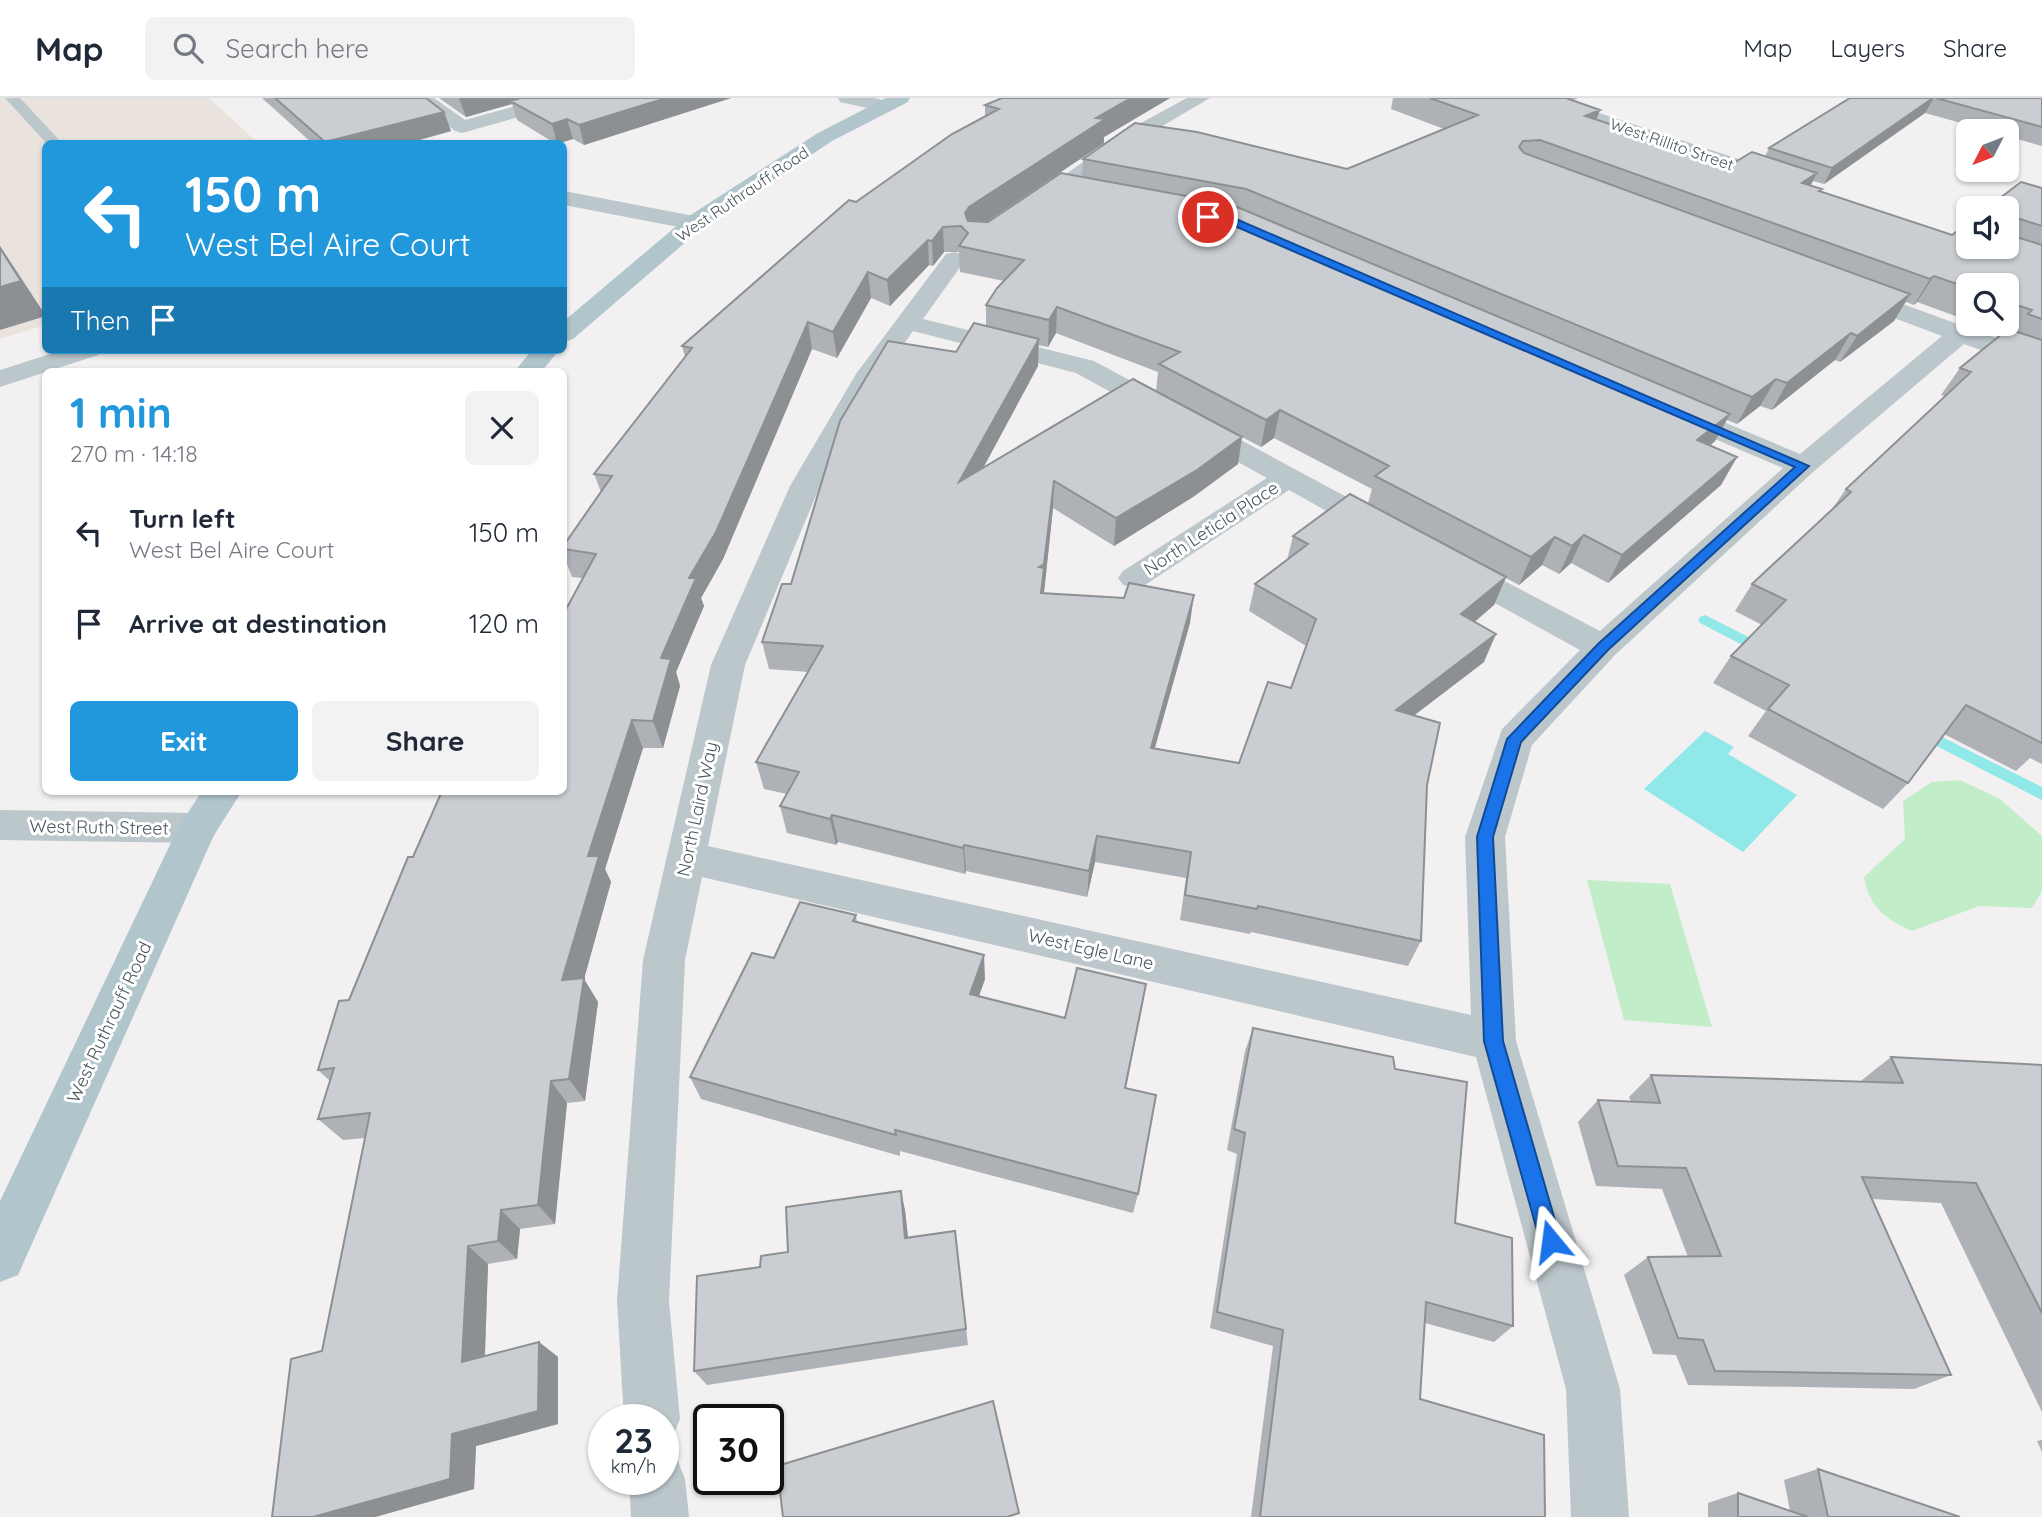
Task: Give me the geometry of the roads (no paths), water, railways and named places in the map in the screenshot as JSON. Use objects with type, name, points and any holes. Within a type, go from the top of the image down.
[{"type":"main road","name":"West Ruthrauff Road","points":[[567,331],[694,223],[825,137],[893,102]]},
{"type":"main road","points":[[531,368],[543,354]]},
{"type":"main road","name":"West Ruthrauff Road","points":[[0,1257],[198,828],[220,795]]},
{"type":"street","points":[[422,98],[475,136],[565,98]]},
{"type":"street","points":[[847,98],[893,102]]},
{"type":"street","points":[[1013,218],[1135,134],[1201,98]]},
{"type":"street","name":"West Rillito Street","points":[[1535,98],[1798,186]]},
{"type":"street","points":[[1059,188],[1085,193]]},
{"type":"street","points":[[567,199],[694,223]]},
{"type":"street","name":"North Laird Way","points":[[651,1404],[643,1301],[663,974],[728,665],[805,486],[869,374],[954,259]]},
{"type":"street","points":[[1832,286],[1956,332]]},
{"type":"street","points":[[906,321],[1085,367],[1603,647]]},
{"type":"street","points":[[1601,1517],[1593,1390],[1494,1041],[1485,837],[1515,739],[1603,647],[1803,466],[1958,336]]},
{"type":"street","points":[[1965,336],[2042,364]]},
{"type":"street","points":[[0,379],[77,354]]},
{"type":"street","points":[[1651,401],[1803,466]]},
{"type":"street","name":"North Leticia Place","points":[[1134,578],[1288,478]]},
{"type":"street","name":"West Ruth Street","points":[[0,825],[198,828]]},
{"type":"street","name":"West Egle Lane","points":[[688,858],[1494,1041]]},
{"type":"street","points":[[658,1495],[660,1517]]},
{"type":"lane","points":[[12,98],[51,140]]},
{"type":"water","points":[[1705,731],[1734,747],[1728,754],[1797,795],[1743,852],[1644,789]]},
{"type":"waterway","points":[[1705,620],[1765,651]]},
{"type":"waterway","points":[[1922,732],[2042,794]]}]
